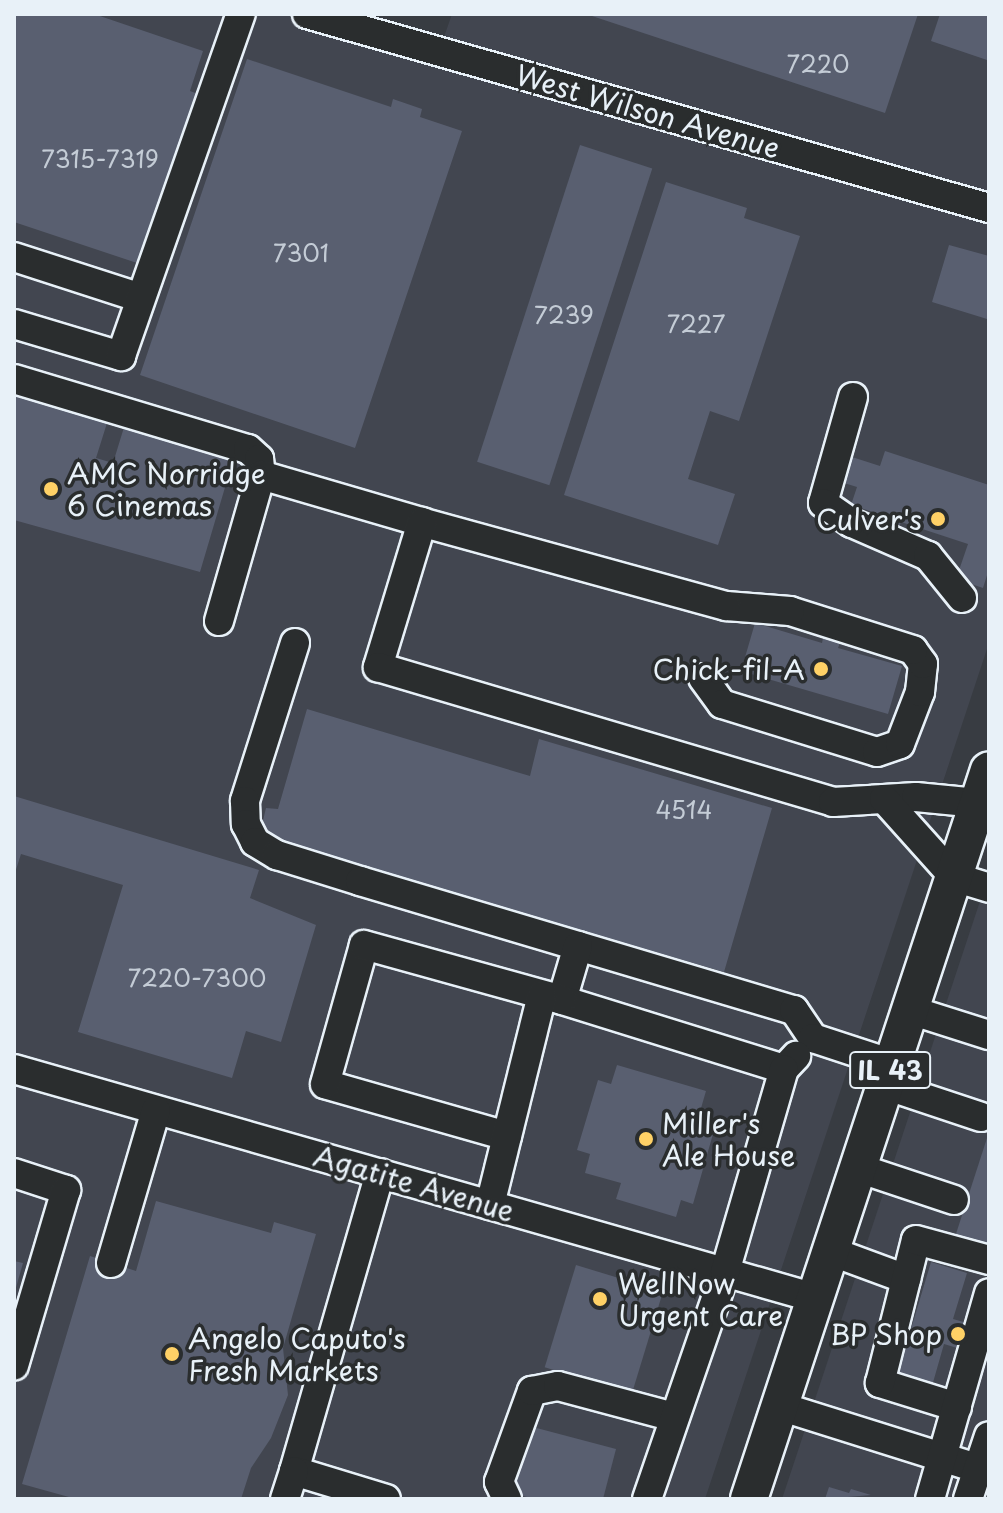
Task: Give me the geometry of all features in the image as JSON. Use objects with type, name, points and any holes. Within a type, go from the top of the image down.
[{"type":"main road","name":"IL 43","points":[[749,1499],[954,877],[983,802]]},
{"type":"street","points":[[14,324],[121,356],[241,14]]},
{"type":"street","name":"West Wilson Avenue","points":[[307,14],[989,208]]},
{"type":"street","points":[[14,257],[141,298]]},
{"type":"street","points":[[14,379],[248,449],[259,459],[261,475],[219,621]]},
{"type":"street","points":[[853,397],[823,503],[852,523],[928,556],[962,598]]},
{"type":"street","points":[[261,475],[726,606],[790,611],[913,650],[923,664],[920,692],[900,744],[877,752],[722,704],[703,678]]},
{"type":"street","points":[[422,522],[378,667],[833,802],[884,799],[983,802]]},
{"type":"street","points":[[295,643],[245,801],[246,824],[255,842],[277,855],[794,1010],[813,1038],[981,1117]]},
{"type":"street","points":[[884,799],[954,877],[989,888]]},
{"type":"street","points":[[507,1136],[325,1084],[364,945],[552,998],[784,1069]]},
{"type":"street","points":[[490,1205],[507,1136],[552,998],[578,946]]},
{"type":"street","points":[[910,1010],[989,1035]]},
{"type":"street","points":[[647,1499],[725,1272],[784,1069],[813,1038]]},
{"type":"street","name":"Agatite Avenue","points":[[14,1069],[815,1298]]},
{"type":"street","points":[[111,1263],[156,1110]]},
{"type":"street","points":[[858,1168],[954,1200]]},
{"type":"street","points":[[14,1173],[66,1190],[14,1365]]},
{"type":"street","points":[[285,1499],[380,1173]]},
{"type":"street","points":[[957,1407],[880,1383],[916,1240],[989,1260]]},
{"type":"street","points":[[830,1251],[906,1279]]},
{"type":"street","points":[[930,1499],[989,1293]]},
{"type":"street","points":[[507,1499],[499,1482],[532,1391],[558,1386],[674,1417]]},
{"type":"street","points":[[779,1406],[984,1470]]},
{"type":"street","points":[[968,1499],[984,1470],[989,1436]]},
{"type":"street","points":[[294,1471],[351,1494],[386,1499]]},
{"type":"shaded area","points":[[14,14],[292,14],[438,54],[452,14],[989,14],[989,643],[705,1499],[14,1499]]},
{"type":"shaded area","points":[[989,874],[989,1446],[972,1499],[782,1499]]},
{"type":"building","points":[[14,14],[94,14],[203,51],[190,91],[206,97],[149,267],[14,222]]},
{"type":"building","points":[[586,14],[918,14],[885,113]]},
{"type":"building","points":[[940,14],[989,14],[987,60],[931,41]]},
{"type":"building","points":[[247,59],[391,107],[393,99],[422,109],[420,117],[462,131],[355,448],[140,375]]},
{"type":"building","points":[[580,145],[652,168],[549,485],[477,462]]},
{"type":"building","points":[[666,182],[747,208],[744,218],[800,236],[739,421],[710,411],[688,479],[735,494],[718,545],[564,495]]},
{"type":"building","points":[[949,245],[989,256],[989,328],[987,319],[932,302]]},
{"type":"building","points":[[14,393],[107,423],[96,458],[113,463],[125,424],[234,457],[200,572],[14,520]]},
{"type":"building","name":"Culver's","points":[[885,451],[989,485],[989,569],[983,588],[956,579],[968,544],[901,522],[897,532],[885,528],[889,517],[851,505],[857,487],[844,483],[852,457],[880,466]]},
{"type":"building","name":"Chick-fil-A","points":[[755,623],[822,643],[823,638],[840,643],[838,648],[902,666],[888,714],[741,671]]},
{"type":"building","points":[[307,709],[530,776],[539,739],[772,808],[724,972],[259,837],[266,808],[278,809]]},
{"type":"building","points":[[14,796],[259,870],[250,898],[316,925],[281,1042],[246,1031],[232,1078],[78,1032],[123,885],[21,854],[14,876]]},
{"type":"building","name":"Miller's Ale House","points":[[617,1065],[706,1091],[697,1122],[715,1127],[693,1204],[681,1200],[676,1217],[616,1199],[621,1183],[585,1173],[590,1154],[577,1150],[598,1080],[611,1084]]},
{"type":"building","points":[[989,1135],[989,1251],[954,1240]]},
{"type":"building","name":"Angelo Caputo's Fresh Markets","points":[[156,1201],[271,1233],[274,1222],[316,1234],[283,1348],[288,1395],[271,1438],[251,1468],[241,1499],[76,1499],[22,1484],[90,1256],[136,1271]]},
{"type":"building","points":[[14,1261],[23,1263],[15,1291],[14,1291]]},
{"type":"building","points":[[931,1262],[967,1273],[953,1319],[974,1325],[967,1351],[944,1344],[932,1386],[897,1376]]},
{"type":"building","points":[[576,1265],[663,1292],[632,1394],[545,1367]]},
{"type":"building","points":[[529,1426],[616,1449],[603,1499],[535,1499],[511,1493]]},
{"type":"building","points":[[829,1487],[849,1493],[851,1489],[871,1495],[825,1499]]},
{"type":"place","name":"AMC Norridge 6 Cinemas","points":[[51,489]]},
{"type":"place","name":"Culver's","points":[[938,519]]},
{"type":"place","name":"Chick-fil-A","points":[[821,669]]},
{"type":"place","name":"Miller's Ale House","points":[[646,1139]]},
{"type":"place","name":"WellNow Urgent Care","points":[[600,1299]]},
{"type":"place","name":"BP Shop","points":[[958,1334]]},
{"type":"place","name":"Angelo Caputo's Fresh Markets","points":[[172,1354]]}]
